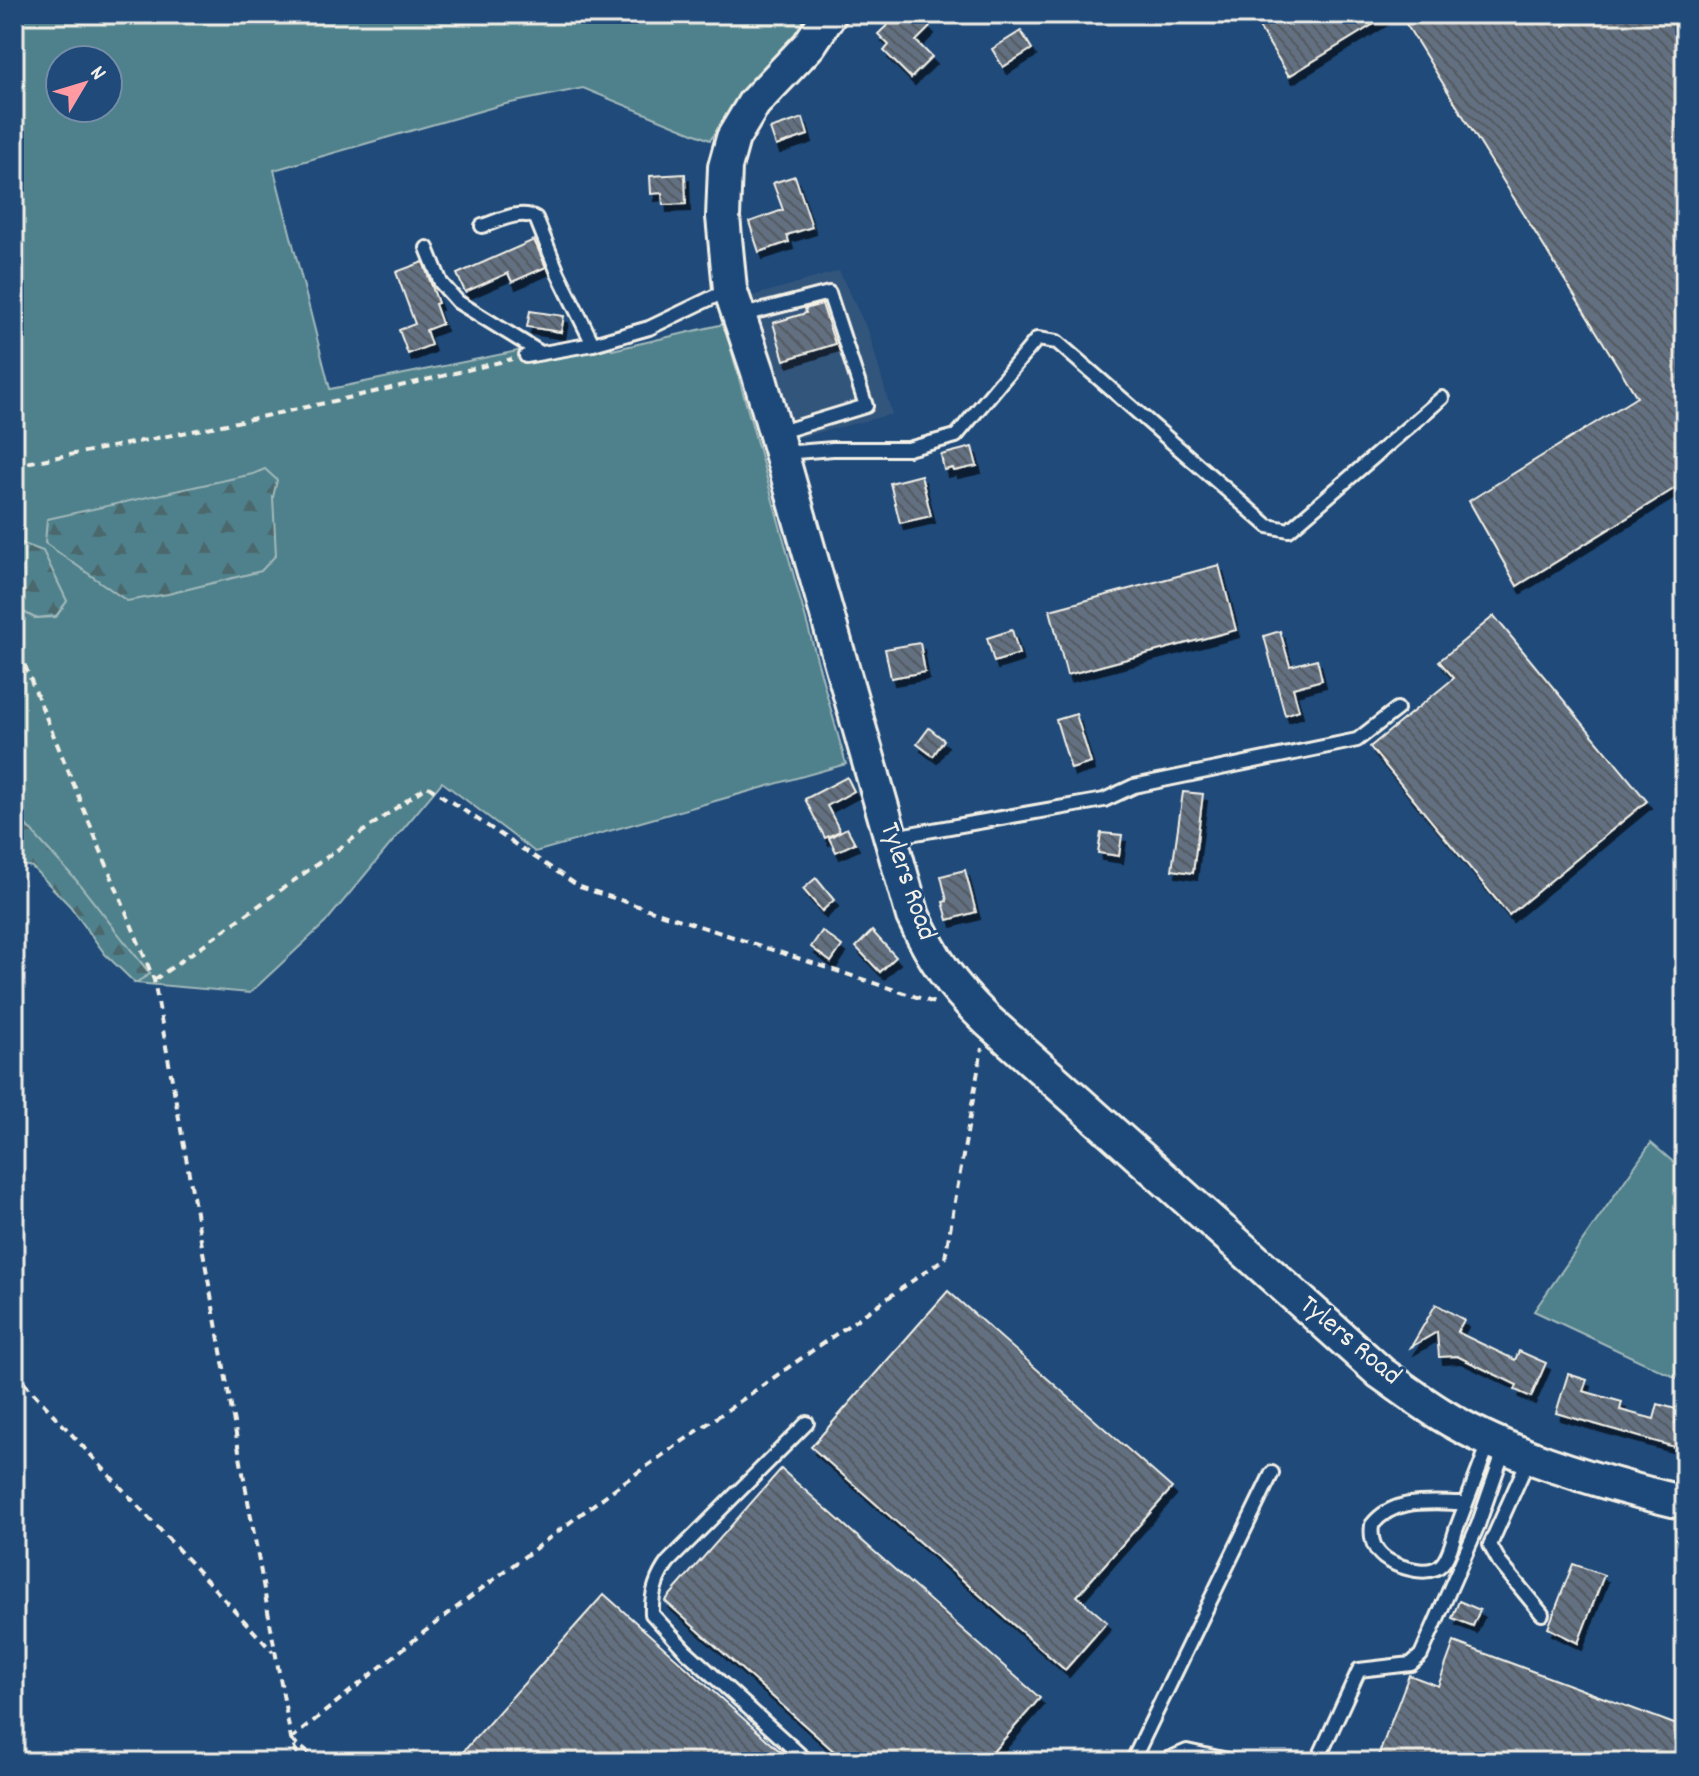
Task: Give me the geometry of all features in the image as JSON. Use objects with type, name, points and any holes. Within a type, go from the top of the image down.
[{"type":"street","name":"Tylers Road","points":[[830,14],[809,45],[754,103],[733,138],[725,167],[723,217],[735,302],[913,916],[930,953],[954,987],[987,1020],[1381,1373],[1443,1416],[1509,1447],[1638,1492],[1685,1503]]},
{"type":"lane","points":[[482,226],[519,214],[536,218],[593,344]]},
{"type":"lane","points":[[427,248],[446,291],[458,302],[541,353]]},
{"type":"lane","points":[[526,356],[593,344],[735,302],[829,293],[866,406],[777,444]]},
{"type":"lane","points":[[777,444],[833,449],[908,449],[956,436],[1037,339],[1057,342],[1268,526],[1289,530],[1442,398]]},
{"type":"lane","points":[[890,838],[1104,800],[1134,786],[1357,740],[1397,709]]},
{"type":"lane","points":[[807,1423],[668,1562],[658,1575],[652,1614],[686,1651],[808,1762]]},
{"type":"lane","points":[[1466,1503],[1404,1503],[1390,1508],[1372,1525],[1371,1537],[1386,1560],[1404,1569],[1432,1570],[1442,1564],[1466,1503],[1509,1447]]},
{"type":"lane","points":[[1509,1447],[1490,1545],[1500,1563],[1542,1614]]},
{"type":"lane","points":[[1320,1755],[1359,1670],[1411,1664],[1421,1655],[1509,1447]]},
{"type":"lane","points":[[1132,1762],[1272,1473]]},
{"type":"lane","points":[[1161,1762],[1187,1751],[1237,1762]]},
{"type":"path","points":[[14,465],[318,405],[526,356]]},
{"type":"path","points":[[14,639],[154,980],[275,1654],[291,1739],[300,1762]]},
{"type":"path","points":[[154,980],[427,786],[580,887],[942,1005]]},
{"type":"path","points":[[291,1739],[424,1632],[617,1487],[945,1258],[987,1020]]},
{"type":"path","points":[[14,1372],[275,1654]]},
{"type":"path","points":[[291,1739],[321,1762]]},
{"type":"shaded area","points":[[839,271],[869,333],[892,414],[798,438],[752,296]]},
{"type":"green space","points":[[14,14],[816,14],[710,140],[583,88],[501,105],[274,170],[330,389],[602,334],[612,350],[724,324],[846,764],[535,852],[442,782],[325,923],[250,993],[135,983],[150,973],[14,812],[14,607],[35,618],[56,617],[67,601],[21,543],[14,528]]},
{"type":"green space","points":[[265,469],[277,480],[273,497],[276,555],[261,571],[127,601],[45,543],[47,519]]},
{"type":"green space","points":[[14,528],[21,543],[43,551],[67,601],[56,616],[35,618],[14,607]]},
{"type":"green space","points":[[14,812],[76,880],[150,974],[135,983],[105,954],[70,906],[32,867],[14,863]]},
{"type":"green space","points":[[1651,1143],[1685,1172],[1685,1382],[1534,1311]]},
{"type":"building","points":[[899,14],[917,14],[930,27],[916,41],[932,57],[911,78],[884,51],[889,45],[878,34]]},
{"type":"building","points":[[1251,14],[1390,14],[1289,76]]},
{"type":"building","points":[[1400,14],[1557,14],[1564,26],[1582,14],[1685,14],[1685,482],[1517,586],[1469,501],[1637,397]]},
{"type":"building","points":[[1021,31],[1032,49],[1003,67],[992,49]]},
{"type":"building","points":[[803,118],[808,135],[776,146],[770,129]]},
{"type":"building","points":[[685,174],[686,204],[663,205],[662,193],[651,194],[650,176]]},
{"type":"building","points":[[795,176],[812,227],[787,235],[789,242],[759,252],[749,222],[783,210],[773,183]]},
{"type":"building","points":[[534,240],[546,267],[512,282],[508,273],[465,292],[457,274]]},
{"type":"building","points":[[423,262],[442,324],[426,330],[431,345],[408,354],[399,330],[415,324],[396,272]]},
{"type":"building","points":[[822,304],[835,344],[784,360],[773,323],[806,313],[805,309]]},
{"type":"building","points":[[530,311],[564,316],[561,332],[527,327]]},
{"type":"building","points":[[972,447],[977,466],[944,470],[941,455]]},
{"type":"building","points":[[921,475],[931,516],[900,523],[890,483]]},
{"type":"building","points":[[1219,565],[1236,630],[1067,675],[1050,610]]},
{"type":"building","points":[[1494,616],[1647,801],[1509,915],[1370,747],[1454,678],[1439,661]]},
{"type":"building","points":[[1012,630],[1019,654],[994,662],[987,638]]},
{"type":"building","points":[[1280,631],[1290,666],[1317,659],[1322,680],[1293,688],[1299,710],[1285,715],[1264,636]]},
{"type":"building","points":[[920,643],[925,672],[891,678],[885,649]]},
{"type":"building","points":[[1076,714],[1091,763],[1071,769],[1056,720]]},
{"type":"building","points":[[929,728],[944,740],[933,756],[917,744]]},
{"type":"building","points":[[847,777],[854,791],[827,806],[840,831],[825,838],[805,799]]},
{"type":"building","points":[[1183,792],[1203,794],[1193,873],[1172,870]]},
{"type":"building","points":[[847,828],[855,843],[836,852],[829,838]]},
{"type":"building","points":[[1101,833],[1122,835],[1119,856],[1098,853]]},
{"type":"building","points":[[965,870],[976,912],[948,920],[941,876]]},
{"type":"building","points":[[816,878],[834,900],[822,911],[803,889]]},
{"type":"building","points":[[822,931],[842,946],[831,962],[811,947]]},
{"type":"building","points":[[872,931],[896,957],[880,972],[856,947]]},
{"type":"building","points":[[948,1291],[1172,1488],[1077,1596],[1107,1622],[1065,1670],[811,1447]]},
{"type":"building","points":[[1436,1304],[1464,1320],[1457,1332],[1515,1360],[1519,1351],[1546,1363],[1531,1397],[1515,1390],[1517,1385],[1457,1356],[1439,1357],[1437,1332],[1411,1347]]},
{"type":"building","points":[[1568,1374],[1587,1380],[1583,1391],[1622,1402],[1620,1410],[1654,1419],[1658,1404],[1679,1410],[1675,1423],[1685,1426],[1685,1450],[1556,1413]]},
{"type":"building","points":[[781,1469],[1040,1698],[984,1762],[846,1762],[665,1601]]},
{"type":"building","points":[[1573,1564],[1604,1575],[1578,1643],[1548,1628]]},
{"type":"building","points":[[604,1594],[792,1762],[454,1762]]},
{"type":"building","points":[[1459,1601],[1480,1610],[1473,1626],[1452,1618]]},
{"type":"building","points":[[1454,1642],[1685,1728],[1685,1762],[1376,1762],[1409,1675],[1438,1686]]}]
